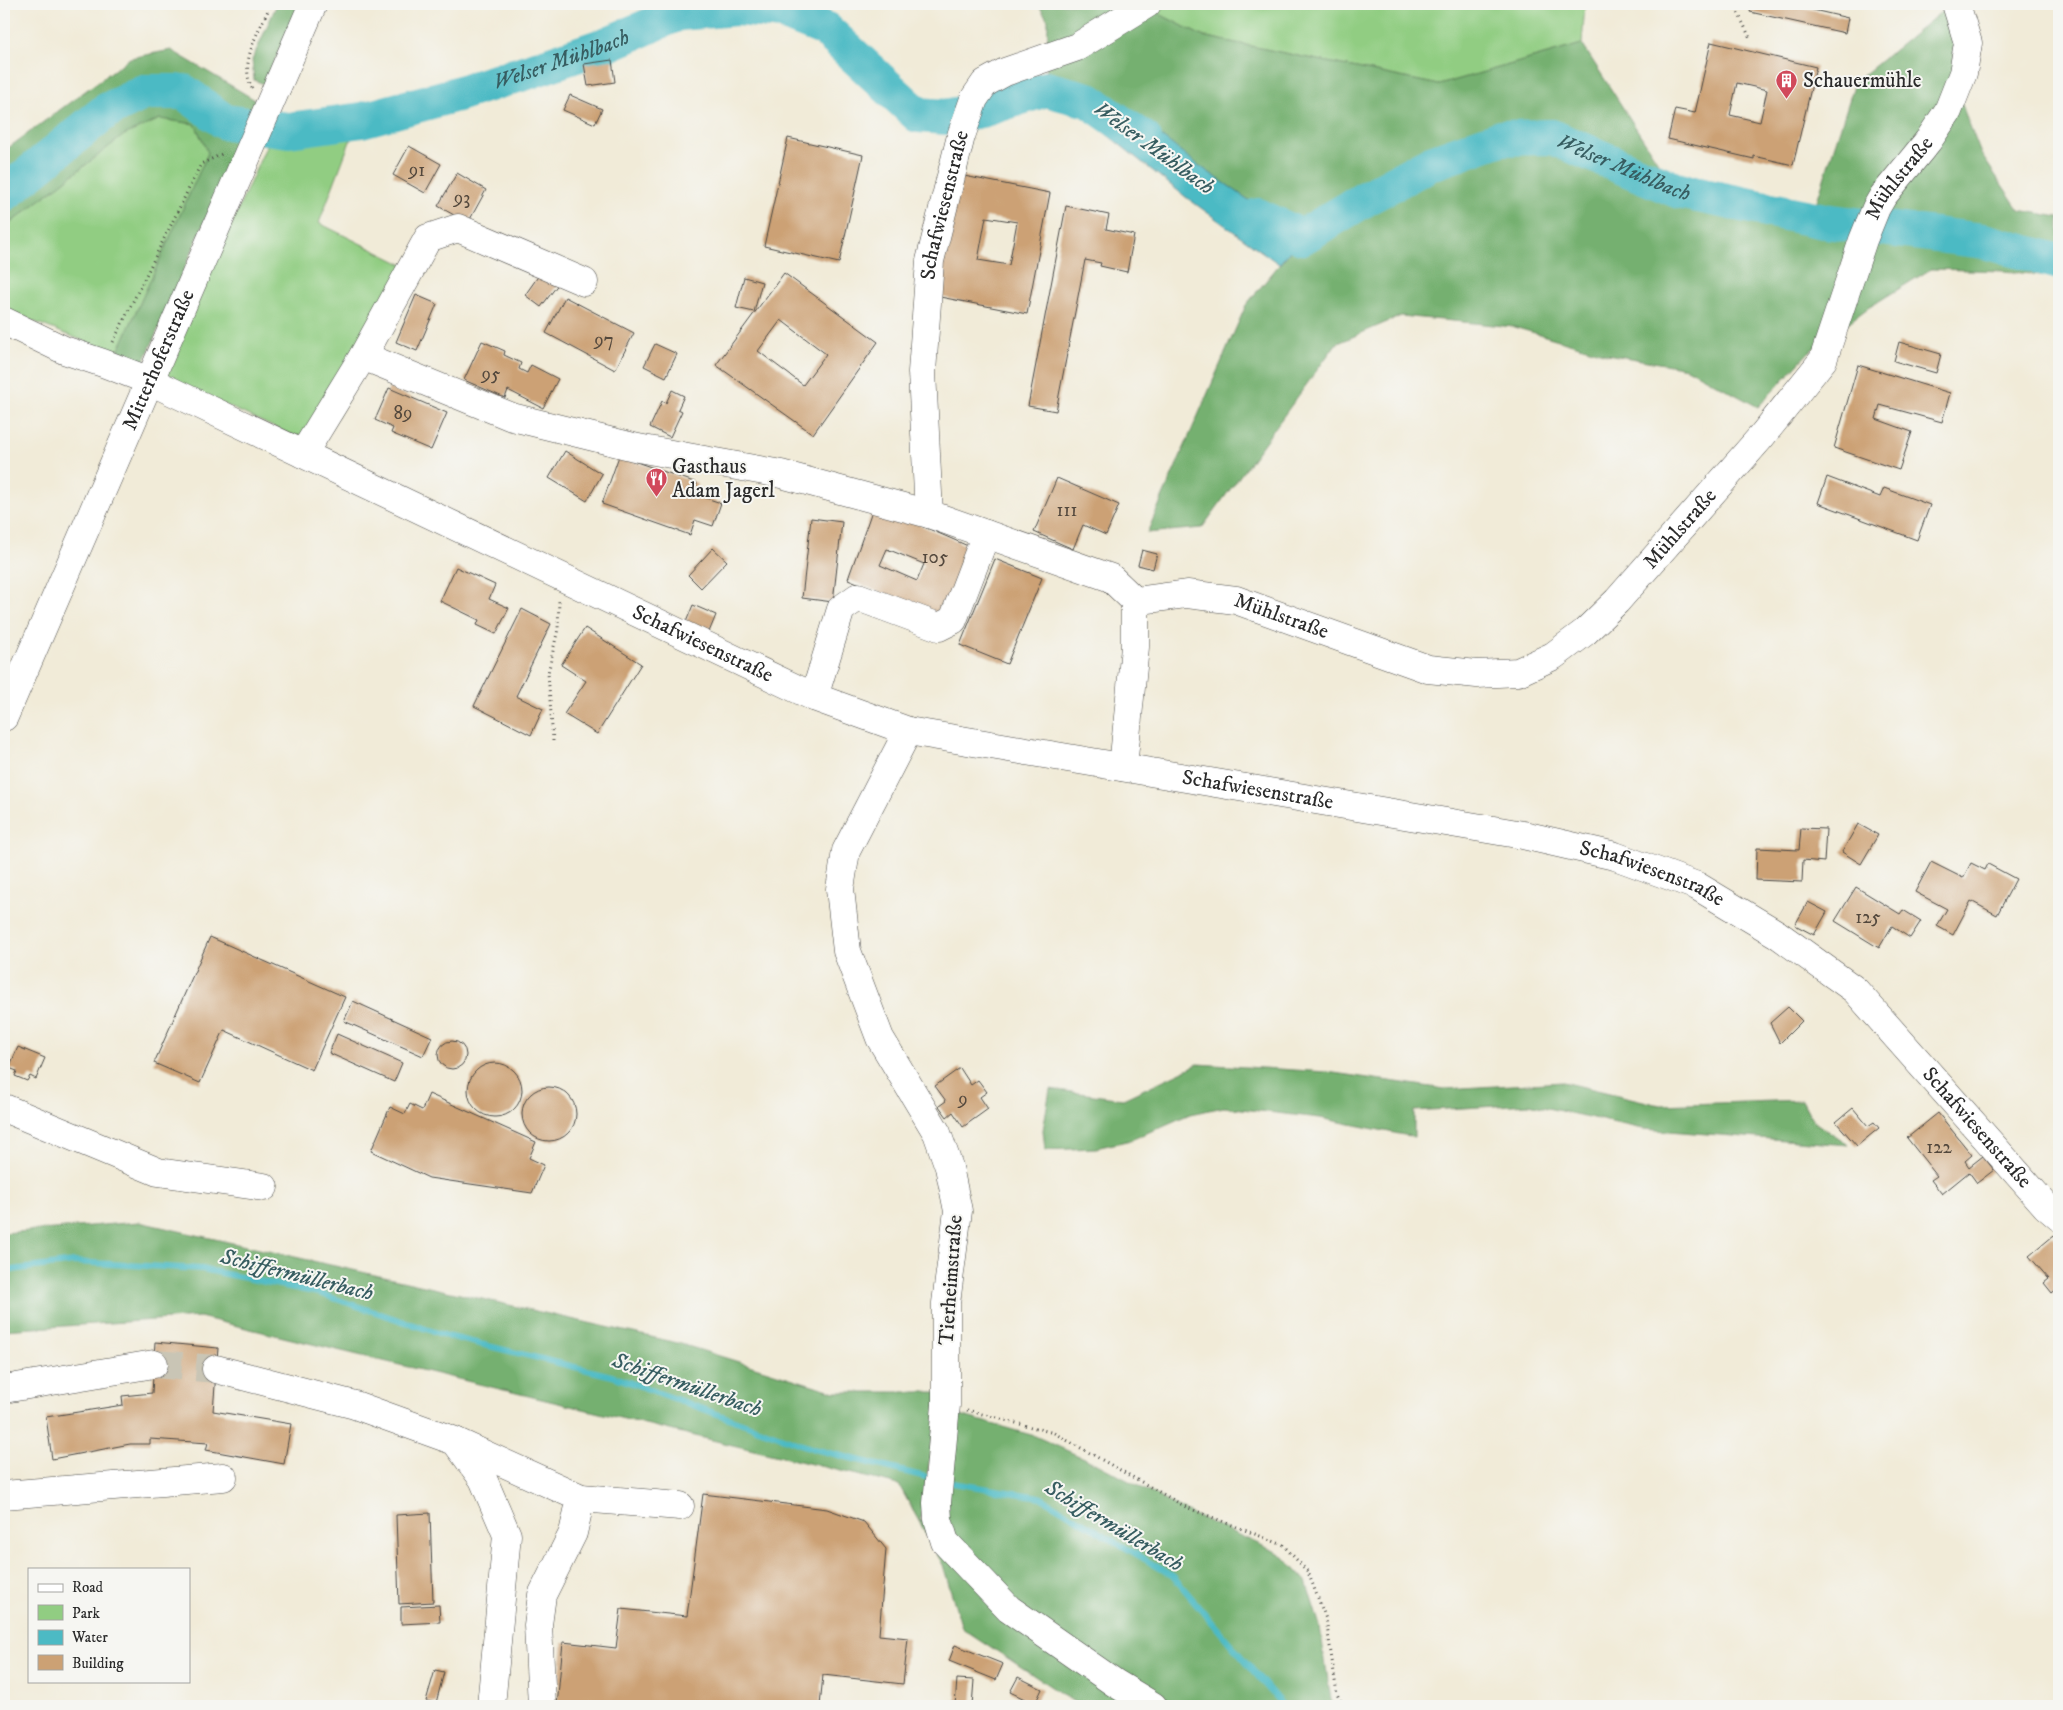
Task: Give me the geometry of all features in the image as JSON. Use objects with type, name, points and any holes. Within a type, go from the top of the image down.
[{"type":"street","name":"Mitterhoferstraße","points":[[4,717],[150,382],[238,152],[265,90],[313,4]]},
{"type":"street","name":"Schafwiesenstraße","points":[[930,514],[922,372],[930,261],[961,136],[974,99],[984,84],[998,76],[1077,47],[1147,4]]},
{"type":"street","name":"Mühlstraße","points":[[1135,601],[1187,594],[1236,600],[1428,669],[1477,674],[1518,672],[1553,656],[1585,632],[1617,601],[1761,436],[1823,360],[1863,240],[1876,208],[1883,196],[1928,141],[1948,111],[1963,73],[1968,43],[1956,4]]},
{"type":"street","points":[[303,454],[362,356],[428,238],[458,228],[584,282]]},
{"type":"street","name":"Schafwiesenstraße","points":[[4,321],[64,350],[150,382],[814,697],[908,731],[1124,766],[1523,835],[1616,856],[1697,886],[1777,934],[1855,990],[2046,1206],[2059,1217]]},
{"type":"street","points":[[362,356],[512,417],[638,448],[781,474],[930,514],[1111,578],[1135,601],[1135,647],[1124,766]]},
{"type":"street","points":[[814,697],[841,609],[858,597],[940,627],[953,620],[986,534]]},
{"type":"street","name":"Tierheimstraße","points":[[908,731],[846,851],[840,889],[847,951],[880,1038],[937,1133],[949,1168],[958,1211],[946,1303],[946,1405],[937,1503],[938,1519],[945,1542],[1009,1608],[1115,1683],[1153,1706]]},
{"type":"street","points":[[4,1108],[158,1172],[264,1186]]},
{"type":"street","points":[[4,1389],[154,1364]]},
{"type":"street","points":[[216,1369],[355,1405],[456,1441],[581,1498],[680,1506]]},
{"type":"street","points":[[456,1441],[484,1479],[507,1535],[491,1706]]},
{"type":"street","points":[[4,1495],[223,1477]]},
{"type":"street","points":[[542,1706],[538,1625],[542,1595],[573,1533],[581,1498]]},
{"type":"path","points":[[265,90],[248,80],[250,54],[271,4]]},
{"type":"path","points":[[1734,4],[1750,38]]},
{"type":"path","points":[[103,363],[201,164],[238,152]]},
{"type":"path","points":[[553,741],[548,673],[558,629],[560,576]]},
{"type":"path","points":[[946,1405],[1054,1433],[1186,1507],[1283,1545],[1308,1572],[1326,1619],[1337,1694],[1343,1706]]},
{"type":"green space","points":[[277,4],[300,4],[264,84],[254,80],[252,60]]},
{"type":"green space","points":[[1038,4],[1140,4],[1202,36],[1439,85],[1582,44],[1679,195],[1814,210],[1855,82],[1951,4],[1956,90],[1981,154],[2019,210],[2059,217],[2059,277],[2004,271],[1931,269],[1868,308],[1809,352],[1758,407],[1687,368],[1607,354],[1514,327],[1401,316],[1336,344],[1202,528],[1147,533],[1246,305],[1302,237],[1197,164],[1112,98],[1046,89],[1048,20]]},
{"type":"green space","points":[[1140,4],[1585,4],[1582,44],[1439,85],[1202,36]]},
{"type":"green space","points":[[171,50],[257,101],[144,362],[117,354],[208,153],[195,124],[160,119],[124,135],[4,228],[4,151],[130,58]]},
{"type":"green space","points":[[360,115],[319,223],[420,273],[319,448],[164,377],[268,142]]},
{"type":"green space","points":[[160,119],[195,124],[208,153],[117,354],[4,310],[4,228],[124,135]]},
{"type":"green space","points":[[1198,1064],[1327,1072],[1445,1089],[1563,1082],[1660,1105],[1802,1100],[1813,1121],[1848,1145],[1643,1129],[1529,1104],[1414,1111],[1414,1137],[1320,1118],[1224,1107],[1190,1114],[1131,1140],[1096,1148],[1045,1150],[1043,1130],[1050,1089],[1123,1099]]},
{"type":"green space","points":[[139,1222],[678,1343],[835,1392],[940,1392],[920,1522],[940,1510],[949,1412],[1035,1436],[1099,1465],[1187,1512],[1281,1554],[1306,1581],[1320,1627],[1331,1700],[1335,1706],[1080,1706],[962,1628],[943,1565],[899,1485],[200,1317],[4,1330],[4,1233]]},
{"type":"water","points":[[1112,98],[1197,164],[1302,237],[1279,264],[1187,198],[1095,125]]},
{"type":"building","points":[[1752,4],[1797,4],[1796,6],[1848,18],[1845,33],[1750,12]]},
{"type":"building","name":"Schauermühle","points":[[1711,42],[1816,67],[1793,165],[1754,156],[1754,159],[1668,139],[1675,109],[1695,113]],"holes":[[[1737,83],[1767,90],[1760,122],[1730,115]]]},
{"type":"building","points":[[612,60],[615,82],[588,86],[584,64]]},
{"type":"building","points":[[570,95],[602,109],[595,124],[563,110]]},
{"type":"building","points":[[788,138],[863,155],[839,263],[764,246]]},
{"type":"building","points":[[409,146],[441,164],[425,193],[393,175]]},
{"type":"building","points":[[457,173],[486,190],[468,223],[438,206]]},
{"type":"building","points":[[959,175],[1050,193],[1027,314],[935,296]],"holes":[[[986,217],[1017,222],[1009,265],[978,260]]]},
{"type":"building","points":[[1066,206],[1109,215],[1106,229],[1134,235],[1127,272],[1100,266],[1101,263],[1085,260],[1056,411],[1028,406]]},
{"type":"building","points":[[542,271],[559,283],[541,307],[525,295]]},
{"type":"building","points":[[784,273],[878,342],[813,434],[716,365]],"holes":[[[781,320],[826,354],[803,385],[758,351]]]},
{"type":"building","points":[[744,277],[762,282],[754,312],[736,308]]},
{"type":"building","points":[[416,295],[437,304],[417,351],[396,342]]},
{"type":"building","points":[[565,297],[634,333],[615,370],[546,333]]},
{"type":"building","points":[[482,341],[505,351],[504,355],[521,363],[519,369],[527,373],[531,365],[558,379],[543,408],[508,390],[505,398],[464,380]]},
{"type":"building","points":[[1899,342],[1941,354],[1936,373],[1894,361]]},
{"type":"building","points":[[655,344],[677,354],[666,377],[644,366]]},
{"type":"building","points":[[1858,365],[1950,393],[1942,422],[1880,405],[1876,419],[1912,432],[1899,470],[1834,448]]},
{"type":"building","points":[[389,388],[447,413],[431,450],[391,433],[393,428],[375,420]]},
{"type":"building","points":[[672,390],[684,396],[678,409],[682,411],[670,437],[650,427],[662,401],[666,403]]},
{"type":"building","points":[[565,451],[602,474],[587,501],[549,478]]},
{"type":"building","name":"Gasthaus Adam Jagerl","points":[[619,456],[697,483],[694,494],[721,503],[713,526],[695,520],[690,535],[602,504]]},
{"type":"building","points":[[1827,477],[1880,497],[1884,488],[1930,505],[1917,540],[1818,503]]},
{"type":"building","points":[[1057,478],[1119,505],[1106,535],[1083,525],[1073,549],[1034,532]]},
{"type":"building","points":[[874,505],[968,546],[941,618],[848,579]],"holes":[[[887,549],[924,564],[917,581],[880,565]]]},
{"type":"building","points":[[811,518],[842,522],[833,602],[802,598]]},
{"type":"building","points":[[713,548],[727,561],[701,588],[688,575]]},
{"type":"building","points":[[1142,550],[1157,554],[1153,569],[1138,565]]},
{"type":"building","points":[[995,559],[1042,578],[1007,664],[960,645]]},
{"type":"building","points":[[456,567],[495,585],[489,599],[509,608],[496,634],[477,625],[479,620],[440,601]]},
{"type":"building","points":[[693,605],[716,615],[709,632],[686,622]]},
{"type":"building","points":[[522,609],[551,624],[516,696],[543,709],[531,735],[474,706]]},
{"type":"building","points":[[585,628],[641,664],[597,734],[564,714],[586,681],[561,665]]},
{"type":"building","points":[[1858,824],[1878,835],[1861,864],[1842,852]]},
{"type":"building","points":[[1801,828],[1826,829],[1824,862],[1803,860],[1802,882],[1756,880],[1757,848],[1799,850]]},
{"type":"building","points":[[1931,862],[1963,878],[1971,863],[1985,870],[1988,864],[2016,879],[1997,915],[1971,901],[1953,935],[1937,926],[1947,909],[1915,892]]},
{"type":"building","points":[[1856,887],[1900,914],[1903,910],[1921,921],[1910,938],[1892,926],[1879,948],[1835,921]]},
{"type":"building","points":[[1808,902],[1827,912],[1814,935],[1795,925]]},
{"type":"building","points":[[210,937],[345,997],[312,1070],[224,1030],[200,1083],[154,1063]]},
{"type":"building","points":[[353,1001],[432,1037],[423,1056],[344,1021]]},
{"type":"building","points":[[1788,1007],[1802,1021],[1780,1043],[1770,1023]]},
{"type":"building","points":[[337,1034],[402,1063],[394,1082],[329,1053]]},
{"type":"building","points":[[452,1041],[462,1045],[466,1055],[462,1065],[452,1069],[442,1065],[438,1055],[442,1045]]},
{"type":"building","points":[[18,1047],[45,1058],[36,1079],[30,1076],[27,1081],[15,1076],[17,1071],[9,1068]]},
{"type":"building","points":[[490,1063],[500,1063],[510,1067],[518,1075],[522,1090],[518,1105],[510,1113],[500,1117],[490,1117],[480,1113],[472,1105],[468,1095],[468,1085],[472,1075],[480,1067]]},
{"type":"building","points":[[960,1068],[971,1085],[978,1080],[987,1092],[980,1097],[988,1109],[963,1127],[953,1112],[947,1117],[939,1106],[946,1101],[935,1086]]},
{"type":"building","points":[[544,1087],[554,1087],[564,1091],[572,1099],[576,1114],[572,1129],[564,1137],[554,1141],[544,1141],[534,1137],[526,1129],[522,1119],[522,1109],[526,1099],[534,1091]]},
{"type":"building","points":[[429,1094],[536,1142],[529,1158],[544,1165],[532,1193],[429,1178],[371,1151],[390,1107],[405,1114],[410,1104],[422,1110]]},
{"type":"building","points":[[1853,1108],[1868,1126],[1874,1122],[1879,1128],[1857,1146],[1836,1122]]},
{"type":"building","points":[[1938,1113],[1972,1155],[1965,1161],[1969,1167],[1983,1156],[1994,1170],[1977,1183],[1969,1172],[1942,1194],[1931,1180],[1937,1176],[1907,1138]]},
{"type":"building","points":[[2053,1236],[2059,1243],[2059,1287],[2052,1293],[2044,1283],[2049,1279],[2029,1256]]},
{"type":"building","points":[[155,1342],[218,1348],[213,1411],[291,1424],[284,1464],[206,1450],[208,1443],[150,1439],[150,1444],[130,1444],[52,1459],[46,1417],[123,1405],[122,1396],[152,1393]]},
{"type":"building","points":[[703,1494],[827,1509],[864,1522],[886,1549],[879,1635],[908,1638],[903,1684],[823,1675],[820,1706],[557,1706],[563,1642],[616,1648],[621,1609],[687,1616]]},
{"type":"building","points":[[430,1513],[433,1602],[399,1604],[396,1515]]},
{"type":"building","points":[[439,1605],[440,1622],[401,1624],[401,1607]]},
{"type":"building","points":[[955,1645],[1003,1664],[996,1680],[949,1661]]},
{"type":"building","points":[[435,1670],[444,1672],[436,1703],[426,1701]]},
{"type":"building","points":[[1018,1677],[1042,1689],[1035,1704],[1010,1692]]},
{"type":"building","points":[[957,1679],[974,1680],[972,1706],[955,1706]]},
{"type":"building","points":[[376,1703],[388,1705],[388,1706],[376,1706]]},
{"type":"waterway","name":"Welser Mühlbach","points":[[4,194],[106,111],[145,92],[184,92],[225,122],[289,130],[362,120],[454,95],[527,72],[608,44],[679,13],[736,8],[782,12],[825,29],[918,115],[946,117],[985,109],[1046,89],[1088,100],[1144,139]]},
{"type":"waterway","name":"Welser Mühlbach","points":[[1258,216],[1302,237],[1370,196],[1431,163],[1501,138],[1552,137],[1679,191],[1824,221],[1984,241],[2059,262]]},
{"type":"waterway","name":"Schiffermüllerbach","points":[[4,1271],[74,1262],[202,1269],[318,1293],[447,1336],[612,1376],[814,1449],[934,1479]]},
{"type":"waterway","name":"Schiffermüllerbach","points":[[946,1482],[1040,1497],[1173,1576],[1283,1706]]},
{"type":"tunnel","points":[[154,1364],[216,1369]]},
{"type":"place","name":"Schauermühle","points":[[1787,100]]},
{"type":"place","name":"Gasthaus Adam Jagerl","points":[[656,498]]}]
